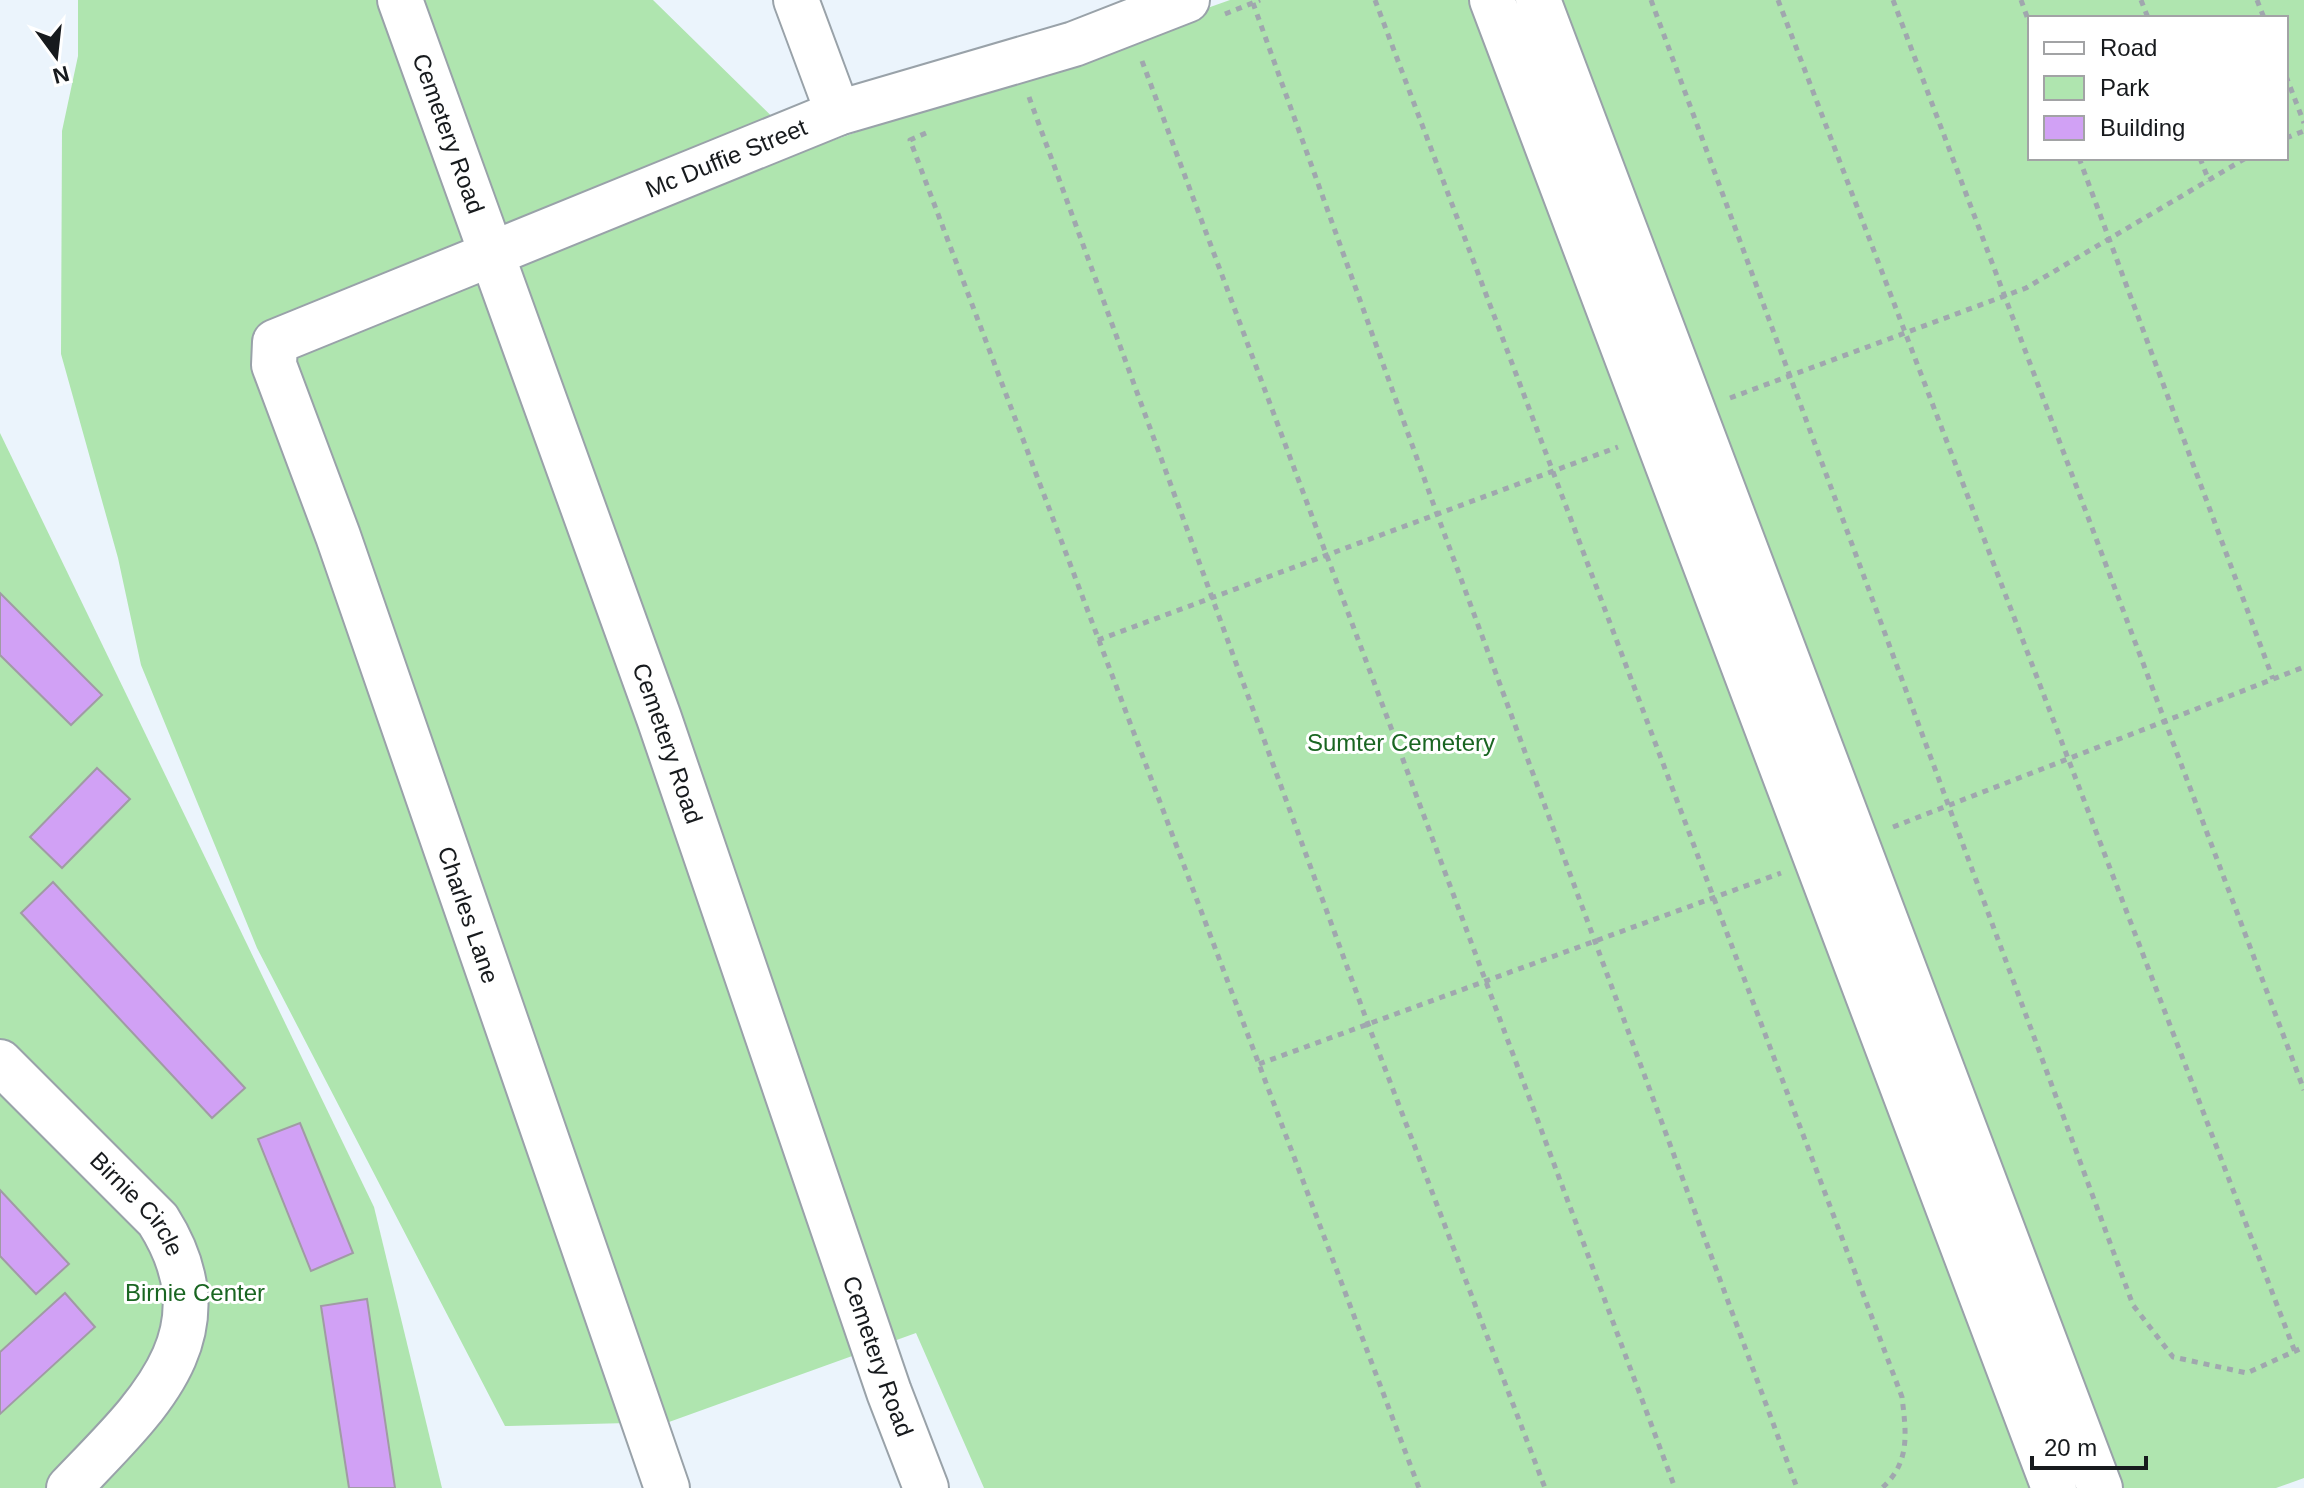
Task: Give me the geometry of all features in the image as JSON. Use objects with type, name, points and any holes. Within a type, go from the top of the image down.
[{"type":"street","name":"Cemetery Road","points":[[400,0],[659,718],[889,1392],[926,1488]]},
{"type":"street","points":[[796,0],[838,113]]},
{"type":"street","name":"Mc Duffie Street","points":[[275,342],[838,113],[1074,44],[1187,0]]},
{"type":"street","points":[[1492,0],[2054,1488]]},
{"type":"street","points":[[1538,0],[2100,1488]]},
{"type":"street","name":"Charles Lane","points":[[275,342],[274,365],[338,536],[667,1488]]},
{"type":"street","name":"Birnie Circle","points":[[0,1062],[158,1220],[172,1242],[187,1285],[184,1330],[177,1357],[141,1413],[69,1488]]},
{"type":"path","points":[[1375,0],[1902,1397],[1908,1446],[1892,1479],[1882,1488]]},
{"type":"path","points":[[1651,0],[2133,1305],[2173,1357],[2247,1373],[2304,1347]]},
{"type":"path","points":[[1778,0],[2295,1352]]},
{"type":"path","points":[[1893,0],[2304,1090]]},
{"type":"path","points":[[2021,0],[2028,19]]},
{"type":"path","points":[[1253,3],[1453,559],[1797,1488]]},
{"type":"path","points":[[1138,49],[1324,556],[1675,1488]]},
{"type":"path","points":[[2288,81],[2304,123]]},
{"type":"path","points":[[1028,93],[1368,1024],[1545,1488]]},
{"type":"path","points":[[910,140],[1419,1488]]},
{"type":"path","points":[[2080,160],[2273,679]]},
{"type":"path","points":[[2201,160],[2209,181]]},
{"type":"green space","name":"Sumter Cemetery","points":[[78,0],[653,0],[806,150],[1230,0],[2304,0],[2304,1478],[2276,1488],[984,1488],[916,1333],[669,1422],[505,1426],[257,948],[141,665],[118,558],[61,354],[62,131],[78,56]]},
{"type":"green space","name":"Birnie Center","points":[[0,433],[374,1207],[442,1488],[0,1488]]},
{"type":"building","points":[[0,593],[102,695],[71,725],[0,655]]},
{"type":"building","points":[[97,768],[130,799],[62,868],[30,837]]},
{"type":"building","points":[[53,882],[245,1088],[212,1118],[21,913]]},
{"type":"building","points":[[300,1123],[353,1253],[311,1271],[258,1139]]},
{"type":"building","points":[[0,1190],[69,1264],[36,1294],[0,1256]]},
{"type":"building","points":[[65,1293],[95,1327],[0,1414],[0,1352]]},
{"type":"building","points":[[367,1299],[395,1488],[349,1488],[321,1306]]}]
